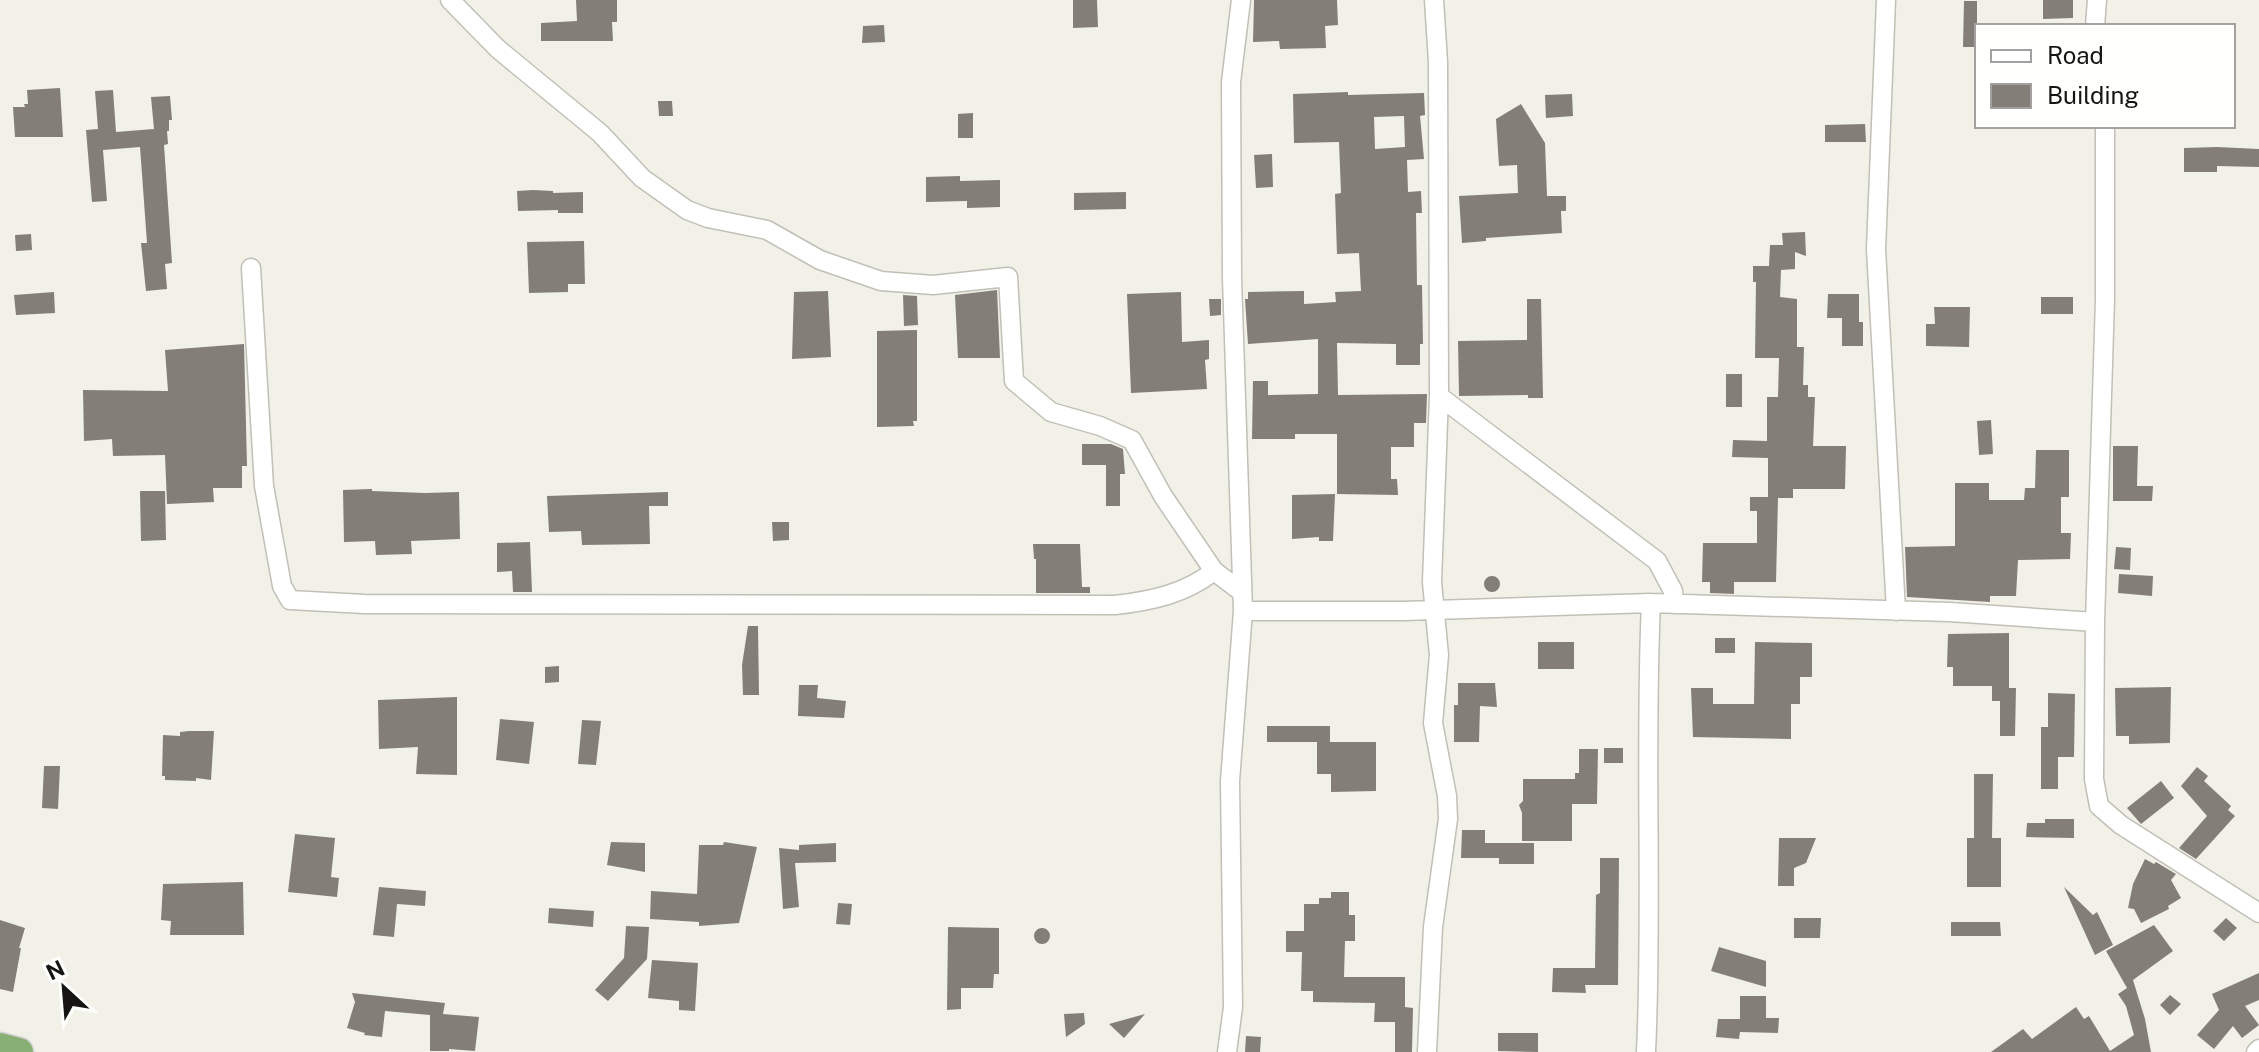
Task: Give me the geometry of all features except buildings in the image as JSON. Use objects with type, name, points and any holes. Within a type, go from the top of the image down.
[{"type":"highway","points":[[0,1047],[19,1052]]},
{"type":"street","points":[[450,0],[498,49],[600,133],[642,178],[687,210],[708,218],[767,230],[820,260],[881,281],[933,285],[1008,277],[1014,381],[1051,412],[1100,426],[1132,440],[1163,496],[1214,571],[1242,602],[1403,611],[1651,603],[1896,611],[2095,622]]},
{"type":"street","points":[[1227,1052],[1233,1007],[1230,781],[1242,602],[1231,82],[1241,0]]},
{"type":"street","points":[[1427,1052],[1433,927],[1448,819],[1447,796],[1433,723],[1439,655],[1432,582],[1439,396],[1438,62],[1434,0]]},
{"type":"street","points":[[1886,0],[1876,249],[1896,611]]},
{"type":"street","points":[[2095,24],[2097,0]]},
{"type":"street","points":[[2105,128],[2105,299],[2095,622],[2094,779],[2099,806],[2121,825],[2259,913]]},
{"type":"street","points":[[251,268],[264,486],[282,586],[290,600],[364,604],[1115,605],[1159,598],[1199,582],[1214,571]]},
{"type":"street","points":[[1439,396],[1657,561],[1673,591],[1674,604]]},
{"type":"street","points":[[1646,1052],[1650,991],[1647,689],[1651,603]]}]
